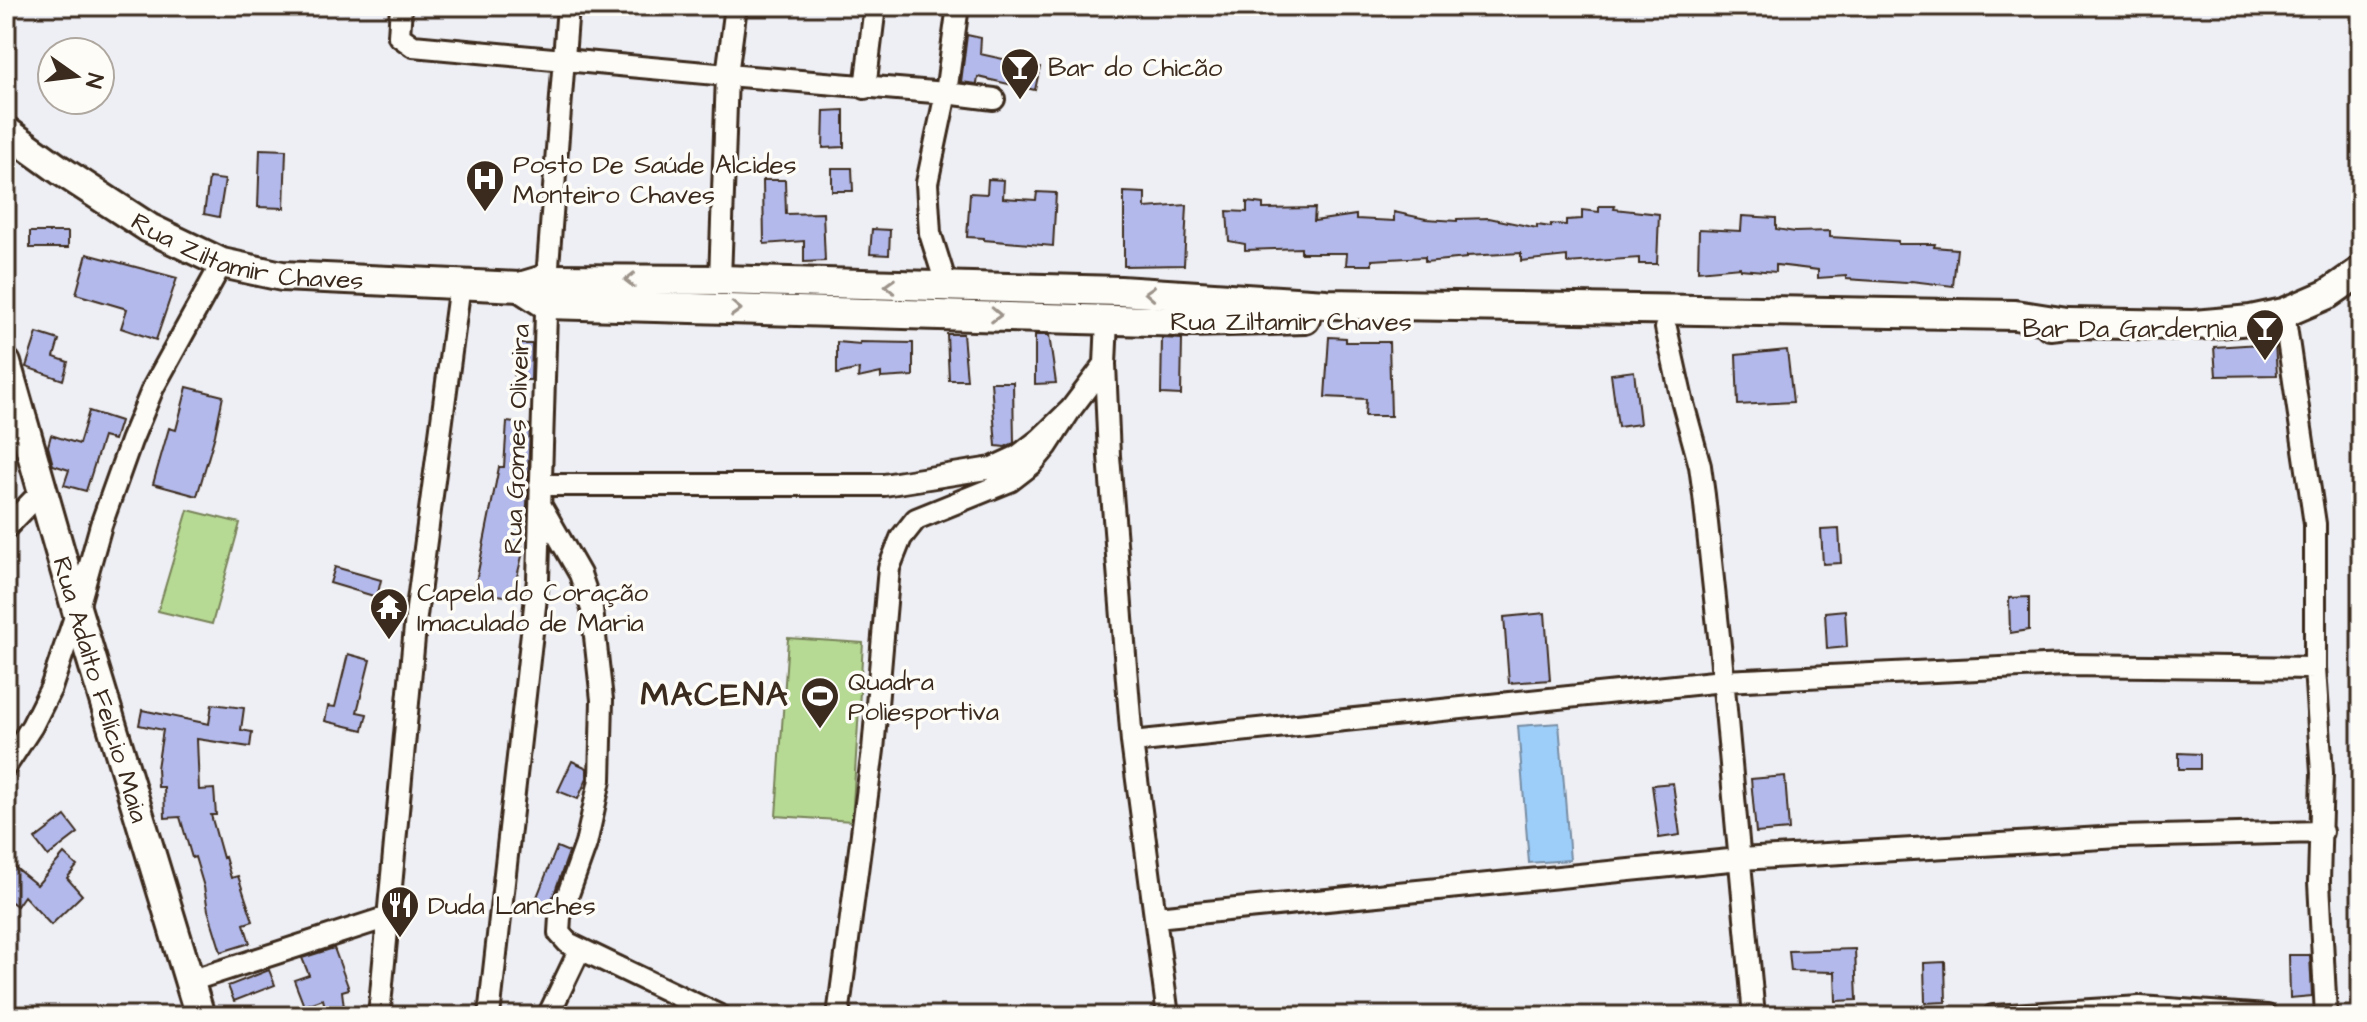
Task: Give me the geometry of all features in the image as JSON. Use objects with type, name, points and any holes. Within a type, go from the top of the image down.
[{"type":"street","points":[[401,6],[399,36],[413,46],[994,99]]},
{"type":"street","name":"Rua Gomes Oliveira","points":[[489,1016],[538,579],[546,292],[568,6]]},
{"type":"street","points":[[720,280],[727,75],[736,6]]},
{"type":"street","points":[[865,88],[875,6]]},
{"type":"street","points":[[947,287],[930,233],[927,183],[946,93],[958,6]]},
{"type":"street","name":"Rua Ziltamir Chaves","points":[[6,131],[149,228],[222,263],[282,276],[1107,320],[1189,308]]},
{"type":"street","points":[[6,766],[32,726],[51,688],[101,525],[153,388],[222,263]]},
{"type":"street","name":"Rua Ziltamir Chaves","points":[[1562,316],[1666,328],[2035,326],[2067,323],[2194,325],[2251,320],[2284,313],[2328,294],[2361,271]]},
{"type":"street","name":"Rua Ziltamir Chaves","points":[[546,292],[720,280],[947,287],[1288,319],[2015,315],[2067,323]]},
{"type":"street","points":[[379,1016],[416,616],[460,284]]},
{"type":"street","points":[[2284,313],[2315,524],[2315,668],[2322,773],[2319,882],[2326,1016]]},
{"type":"street","points":[[1107,320],[1105,364],[1109,456],[1132,742],[1168,1016]]},
{"type":"street","points":[[1666,328],[1700,466],[1754,1016]]},
{"type":"street","name":"Rua Adalto Felício Maia","points":[[6,363],[77,611],[200,1016]]},
{"type":"street","points":[[838,1016],[873,750],[889,568],[901,538],[916,519],[1010,481],[1032,464],[1105,364]]},
{"type":"street","points":[[720,1016],[568,943],[558,928],[586,844],[600,780],[602,700],[592,609],[580,574],[540,495],[884,485],[992,468],[1018,456],[1071,409]]},
{"type":"street","points":[[6,528],[43,490]]},
{"type":"street","points":[[1132,742],[1723,681],[2065,665],[2315,668]]},
{"type":"street","points":[[1156,917],[1740,859],[2120,837],[2322,832]]},
{"type":"street","points":[[190,981],[388,917]]},
{"type":"street","points":[[548,1016],[580,949]]},
{"type":"street","points":[[1993,1016],[2140,1007],[2267,1016]]},
{"type":"green space","points":[[188,510],[240,523],[212,624],[158,611]]},
{"type":"green space","name":"Quadra Poliesportiva","points":[[788,638],[863,643],[852,821],[776,816]]},
{"type":"water","points":[[1559,723],[1570,860],[1529,863],[1518,726]]},
{"type":"building","points":[[967,35],[981,38],[980,54],[1040,67],[1035,90],[978,77],[977,84],[961,82]]},
{"type":"building","points":[[844,110],[844,147],[823,148],[824,111]]},
{"type":"building","points":[[260,149],[286,150],[284,208],[258,207]]},
{"type":"building","points":[[832,168],[852,168],[853,191],[832,191]]},
{"type":"building","points":[[209,178],[225,180],[219,217],[204,214]]},
{"type":"building","points":[[988,179],[1004,180],[1003,198],[1036,200],[1037,192],[1056,193],[1053,246],[967,237],[970,193],[987,194]]},
{"type":"building","points":[[763,180],[785,180],[786,214],[823,213],[825,261],[804,262],[804,241],[764,244]]},
{"type":"building","points":[[1124,192],[1145,193],[1145,208],[1187,205],[1184,265],[1124,266]]},
{"type":"building","points":[[1247,202],[1263,204],[1263,209],[1315,208],[1314,221],[1356,215],[1356,219],[1394,221],[1394,212],[1426,219],[1457,221],[1489,218],[1537,228],[1537,225],[1566,225],[1566,220],[1582,219],[1582,210],[1599,212],[1599,206],[1615,206],[1614,209],[1659,214],[1657,264],[1639,264],[1639,258],[1567,263],[1567,256],[1521,261],[1521,253],[1425,262],[1425,257],[1372,260],[1372,265],[1346,265],[1347,253],[1301,253],[1301,248],[1245,250],[1245,244],[1229,241],[1227,211],[1247,212]]},
{"type":"building","points":[[1742,216],[1776,218],[1776,229],[1795,232],[1830,231],[1830,237],[1898,241],[1898,244],[1935,244],[1934,247],[1957,249],[1953,286],[1846,279],[1846,276],[1818,278],[1818,270],[1776,265],[1776,272],[1740,267],[1698,271],[1699,229],[1741,231]]},
{"type":"building","points":[[872,229],[890,230],[889,255],[870,254]]},
{"type":"building","points":[[30,232],[68,232],[68,248],[30,248]]},
{"type":"building","points":[[87,254],[177,278],[156,340],[121,328],[127,309],[76,294]]},
{"type":"building","points":[[37,333],[59,340],[54,357],[68,362],[63,380],[26,367]]},
{"type":"building","points":[[947,334],[963,334],[967,380],[949,380]]},
{"type":"building","points":[[1035,335],[1049,335],[1056,383],[1035,384]]},
{"type":"building","points":[[1329,337],[1346,338],[1346,342],[1389,342],[1391,416],[1365,416],[1366,399],[1325,397]]},
{"type":"building","points":[[1162,338],[1182,339],[1181,395],[1161,394]]},
{"type":"building","points":[[837,342],[913,343],[913,376],[881,378],[881,373],[858,378],[859,369],[837,374]]},
{"type":"building","points":[[2275,343],[2277,375],[2216,376],[2214,347]]},
{"type":"building","points":[[516,344],[532,344],[531,380],[514,380]]},
{"type":"building","points":[[1787,350],[1793,402],[1738,405],[1736,355]]},
{"type":"building","points":[[1634,371],[1640,424],[1618,427],[1611,374]]},
{"type":"building","points":[[991,382],[1013,382],[1014,443],[1005,447],[996,446]]},
{"type":"building","points":[[187,387],[223,396],[197,496],[153,484],[169,428],[176,430]]},
{"type":"building","points":[[89,411],[120,421],[114,440],[103,437],[86,491],[64,485],[69,470],[53,465],[48,446],[51,435],[79,444]]},
{"type":"building","points":[[507,422],[530,425],[523,552],[512,597],[474,592],[499,467],[504,467]]},
{"type":"building","points":[[1839,529],[1841,563],[1823,564],[1821,530]]},
{"type":"building","points":[[335,567],[381,580],[377,597],[330,583]]},
{"type":"building","points":[[2029,597],[2029,630],[2010,633],[2009,598]]},
{"type":"building","points":[[1845,610],[1847,647],[1827,649],[1825,612]]},
{"type":"building","points":[[1545,613],[1550,680],[1509,683],[1504,617]]},
{"type":"building","points":[[348,654],[370,660],[357,712],[367,714],[363,730],[325,721],[328,706],[335,707]]},
{"type":"building","points":[[212,704],[244,708],[241,730],[252,732],[250,747],[197,739],[199,790],[214,789],[216,815],[211,815],[223,858],[231,878],[238,876],[253,921],[244,924],[250,943],[221,952],[195,857],[192,858],[180,817],[165,818],[164,787],[158,787],[157,768],[163,730],[139,725],[142,710],[209,724]]},
{"type":"building","points":[[2179,753],[2200,754],[2200,769],[2179,769]]},
{"type":"building","points":[[572,761],[587,768],[587,778],[578,799],[558,791]]},
{"type":"building","points":[[1785,776],[1789,830],[1756,833],[1751,779]]},
{"type":"building","points":[[1673,783],[1680,835],[1659,838],[1652,785]]},
{"type":"building","points":[[65,816],[78,833],[48,856],[35,839]]},
{"type":"building","points":[[557,847],[569,852],[549,908],[535,902]]},
{"type":"building","points":[[64,854],[77,866],[67,878],[82,895],[51,925],[24,896],[17,906],[6,898],[6,875],[13,866],[37,885]]},
{"type":"building","points":[[334,948],[349,989],[342,991],[345,1016],[327,1016],[323,999],[304,1006],[294,980],[309,975],[302,958]]},
{"type":"building","points":[[1855,949],[1857,1000],[1836,1001],[1835,972],[1791,971],[1789,951]]},
{"type":"building","points":[[2289,955],[2310,955],[2312,996],[2290,998]]},
{"type":"building","points":[[1945,962],[1946,1002],[1925,1003],[1924,963]]},
{"type":"building","points":[[269,970],[275,985],[234,1001],[228,986]]},
{"type":"place","name":"Bar do Chicão","points":[[1020,101]]},
{"type":"place","name":"Posto De Saúde Alcides Monteiro Chaves","points":[[485,213]]},
{"type":"place","name":"Bar Da Gardernia","points":[[2265,362]]},
{"type":"place","name":"Capela do Coração Imaculado de Maria","points":[[389,641]]},
{"type":"place","name":"Quadra Poliesportiva","points":[[820,730]]},
{"type":"place","name":"Duda Lanches","points":[[400,939]]},
{"type":"district","name":"MACENA","points":[[715,693]]}]
